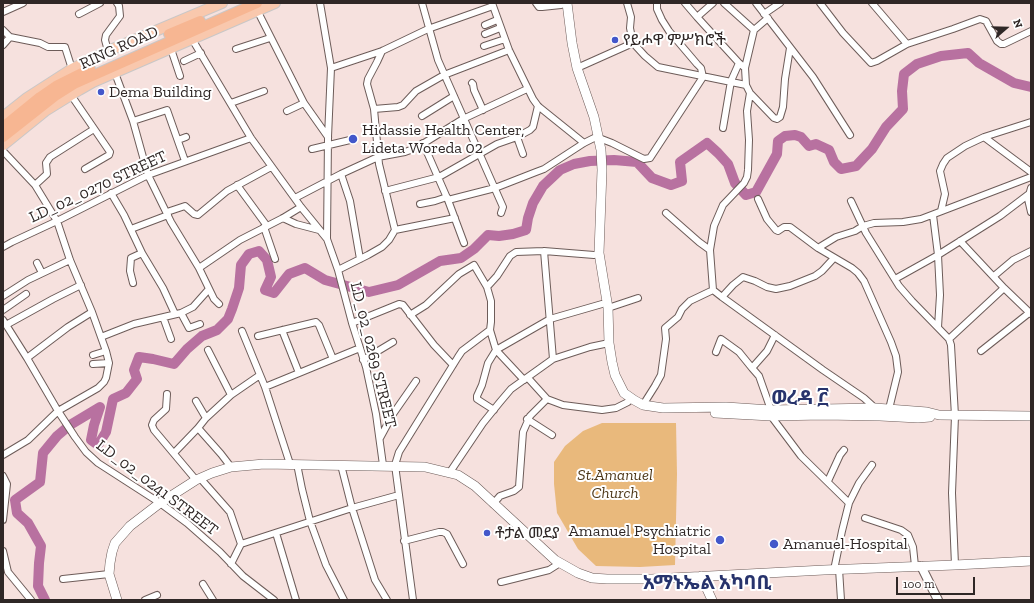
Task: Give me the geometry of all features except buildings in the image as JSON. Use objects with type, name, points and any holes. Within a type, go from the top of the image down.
[{"type":"highway","name":"RING ROAD","points":[[3,127],[40,97],[72,78],[240,3]]},
{"type":"highway","name":"RING ROAD","points":[[3,137],[55,96],[74,84],[257,7]]},
{"type":"main road","points":[[3,118],[27,98],[72,69],[222,3]]},
{"type":"main road","points":[[3,145],[45,111],[93,82],[171,49],[257,7],[275,3]]},
{"type":"main road","points":[[564,4],[577,68],[594,118],[599,170],[599,253],[605,306],[606,343],[620,388],[638,408],[663,414],[771,413],[926,418],[1031,416]]},
{"type":"main road","points":[[564,4],[562,17],[569,56],[596,138]]},
{"type":"main road","points":[[599,170],[593,241],[594,255],[605,306]]},
{"type":"main road","points":[[630,400],[644,405],[663,408],[726,407],[771,413],[875,408],[927,412],[955,417],[1031,420]]},
{"type":"main road","points":[[926,418],[939,415]]},
{"type":"main road","points":[[117,600],[109,574],[112,552],[120,536],[138,518],[198,479],[231,467],[255,464],[383,465],[425,467],[458,474],[475,486],[543,550],[560,563],[578,573],[592,578],[652,579],[1031,562]]},
{"type":"main road","points":[[701,576],[712,600]]},
{"type":"street","points":[[3,12],[23,3]]},
{"type":"street","points":[[79,14],[100,3]]},
{"type":"street","points":[[108,52],[105,40],[106,35],[120,16],[119,6],[117,3]]},
{"type":"street","name":"LD_02_0269 STREET","points":[[320,3],[331,68],[328,137],[327,239],[339,273],[372,396],[380,438],[383,465]]},
{"type":"street","points":[[422,3],[428,29],[438,60],[478,154],[503,207],[501,213]]},
{"type":"street","points":[[536,3],[539,7],[564,4]]},
{"type":"street","points":[[627,3],[631,17],[630,28],[633,44],[652,63],[658,67],[746,85]]},
{"type":"street","points":[[420,204],[495,188],[544,169],[584,143],[596,138],[647,160],[652,155],[703,77],[701,68],[669,31],[662,20],[657,9],[657,3]]},
{"type":"street","points":[[685,3],[745,68]]},
{"type":"street","points":[[697,17],[713,3]]},
{"type":"street","points":[[724,3],[754,30]]},
{"type":"street","points":[[756,3],[823,92],[850,135]]},
{"type":"street","points":[[780,3],[754,30],[745,68],[746,85],[750,93],[774,118],[777,119],[780,116],[783,107],[784,79],[790,48]]},
{"type":"street","points":[[820,3],[843,33],[871,63],[906,44],[953,29],[980,18],[986,21],[1000,44],[1004,44],[1031,32]]},
{"type":"street","points":[[872,3],[906,44]]},
{"type":"street","points":[[331,68],[382,51],[428,29],[492,4],[509,50],[527,89],[538,106],[584,143]]},
{"type":"street","points":[[257,7],[270,38],[304,103],[328,137]]},
{"type":"street","points":[[485,25],[497,20]]},
{"type":"street","points":[[485,34],[500,28]]},
{"type":"street","points":[[3,30],[10,37],[40,43],[48,47],[65,47],[72,69]]},
{"type":"street","points":[[3,45],[10,37]]},
{"type":"street","points":[[236,49],[270,38]]},
{"type":"street","points":[[192,39],[251,138],[271,167],[327,239]]},
{"type":"street","points":[[484,46],[505,39]]},
{"type":"street","points":[[577,68],[633,44]]},
{"type":"street","points":[[171,49],[180,76]]},
{"type":"street","points":[[374,109],[398,107],[403,105],[416,92],[444,75],[509,50]]},
{"type":"street","points":[[339,273],[382,247],[389,240],[395,230],[378,158],[374,109],[367,84],[382,51]]},
{"type":"street","points":[[184,61],[201,53]]},
{"type":"street","points":[[723,128],[731,81],[739,63]]},
{"type":"street","points":[[115,73],[133,121],[148,175],[178,233],[199,268],[214,299],[219,304]]},
{"type":"street","points":[[472,83],[474,84],[474,90],[483,110]]},
{"type":"street","points":[[295,198],[341,174],[378,158],[410,150],[463,120],[527,89]]},
{"type":"street","points":[[231,103],[264,90]]},
{"type":"street","points":[[750,93],[747,111],[748,170],[744,183],[723,205],[714,226],[710,250],[713,290],[864,398],[875,408]]},
{"type":"street","points":[[71,95],[110,153],[85,169]]},
{"type":"street","points":[[422,116],[454,96]]},
{"type":"street","points":[[287,111],[304,103]]},
{"type":"street","points":[[385,190],[439,177],[497,144],[517,137],[530,130],[533,127],[538,106]]},
{"type":"street","points":[[133,121],[167,110],[185,161]]},
{"type":"street","points":[[315,119],[329,116]]},
{"type":"street","points":[[941,211],[945,194],[940,171],[947,158],[965,146],[984,137],[1031,122]]},
{"type":"street","points":[[35,185],[48,174],[46,163],[50,157],[94,129]]},
{"type":"street","points":[[517,137],[523,154]]},
{"type":"street","points":[[984,137],[1031,172]]},
{"type":"street","points":[[178,140],[186,138]]},
{"type":"street","name":"LD_02_0270 STREET","points":[[3,247],[57,222],[148,175],[251,138]]},
{"type":"street","points":[[312,149],[350,140]]},
{"type":"street","points":[[423,143],[448,198],[464,243]]},
{"type":"street","points":[[3,151],[35,185],[57,222],[70,260],[92,312],[106,351],[108,363],[108,370],[104,382],[98,388],[60,414],[28,440],[3,455]]},
{"type":"street","points":[[131,230],[185,206],[194,214],[198,215],[237,185],[271,167]]},
{"type":"street","points":[[341,174],[350,201],[360,259]]},
{"type":"street","points":[[818,248],[826,242],[855,231],[863,226],[879,222],[911,221],[933,215],[1031,177]]},
{"type":"street","points":[[237,185],[266,226],[275,259]]},
{"type":"street","points":[[1030,191],[1031,212]]},
{"type":"street","points":[[895,279],[938,255],[1000,216],[1030,191]]},
{"type":"street","points":[[112,193],[142,252],[178,313],[189,328],[200,324]]},
{"type":"street","points":[[758,199],[776,230],[778,231],[784,227],[790,227],[818,248],[852,268],[861,277],[896,356],[898,372],[889,409]]},
{"type":"street","points":[[851,202],[866,233],[895,279],[912,301],[949,339],[951,345],[955,417],[952,494],[955,565]]},
{"type":"street","points":[[199,268],[240,240],[302,207]]},
{"type":"street","points":[[666,213],[710,250]]},
{"type":"street","points":[[933,215],[938,255],[940,295],[938,327]]},
{"type":"street","points":[[283,218],[296,224],[319,230]]},
{"type":"street","points":[[395,230],[455,218]]},
{"type":"street","points":[[960,241],[1030,314],[981,351]]},
{"type":"street","points":[[487,287],[497,276],[510,256],[516,252],[544,251],[594,255]]},
{"type":"street","points":[[544,251],[553,359]]},
{"type":"street","points":[[994,276],[1013,260],[1031,251]]},
{"type":"street","points":[[133,283],[130,271],[131,258],[142,252]]},
{"type":"street","points":[[722,297],[733,285],[744,277],[767,287],[776,289],[790,286],[815,276],[834,258]]},
{"type":"street","points":[[3,296],[42,273],[70,260]]},
{"type":"street","points":[[37,263],[42,273]]},
{"type":"street","points":[[410,315],[426,305],[459,274],[474,265],[487,287],[492,310],[490,330],[496,350],[547,399],[563,405],[602,410],[616,408],[630,400]]},
{"type":"street","points":[[5,323],[81,285]]},
{"type":"street","points":[[949,339],[1004,288]]},
{"type":"street","points":[[101,337],[134,324],[178,313],[193,307],[209,289]]},
{"type":"street","points":[[644,405],[661,375],[666,339],[665,328],[678,317],[682,309],[690,301],[713,290]]},
{"type":"street","points":[[3,310],[26,294]]},
{"type":"street","points":[[494,410],[477,399],[477,396],[482,385],[488,363],[496,350],[550,319],[638,298]]},
{"type":"street","points":[[352,323],[399,304],[403,304],[434,345],[453,365]]},
{"type":"street","points":[[27,358],[68,327],[92,312]]},
{"type":"street","points":[[163,317],[171,339]]},
{"type":"street","points":[[258,336],[316,322],[319,325],[333,359]]},
{"type":"street","name":"LD_02_0241 STREET","points":[[5,323],[60,414],[86,452],[98,463],[160,503],[187,523],[220,552],[243,576],[274,600]]},
{"type":"street","points":[[282,330],[300,373]]},
{"type":"street","points":[[412,600],[395,466],[399,452],[462,351],[490,330]]},
{"type":"street","points":[[242,331],[294,464],[310,521],[326,565],[344,600]]},
{"type":"street","points":[[752,368],[767,351],[775,335]]},
{"type":"street","points":[[716,352],[721,339],[739,352],[759,376],[771,413],[801,456],[849,502]]},
{"type":"street","points":[[363,360],[393,342]]},
{"type":"street","points":[[450,472],[494,410],[511,389],[553,359],[590,346],[606,343]]},
{"type":"street","points":[[265,387],[360,348]]},
{"type":"street","points":[[208,350],[231,395]]},
{"type":"street","points":[[92,355],[106,351]]},
{"type":"street","points":[[93,364],[108,363]]},
{"type":"street","points":[[174,453],[206,418],[231,395],[260,375]]},
{"type":"street","points":[[380,438],[393,414],[416,381]]},
{"type":"street","points":[[167,394],[166,409],[154,420],[152,425],[154,430],[230,512],[241,544]]},
{"type":"street","points":[[493,504],[500,496],[517,490],[519,487],[521,445],[527,419],[547,399]]},
{"type":"street","points":[[196,401],[206,418]]},
{"type":"street","points":[[527,419],[552,435]]},
{"type":"street","points":[[198,428],[231,467]]},
{"type":"street","points":[[828,481],[840,454],[844,450]]},
{"type":"street","points":[[341,465],[352,508],[375,580],[387,600]]},
{"type":"street","points":[[841,600],[837,570],[842,531],[849,502],[872,465]]},
{"type":"street","points":[[3,476],[7,484],[3,520]]},
{"type":"street","points":[[230,564],[241,544],[310,521],[399,495]]},
{"type":"street","points":[[865,518],[901,530],[908,535],[918,566],[938,600]]},
{"type":"street","points":[[404,541],[443,532],[447,534],[463,564]]},
{"type":"street","points":[[276,533],[296,600]]},
{"type":"street","points":[[3,551],[8,572],[31,600]]},
{"type":"street","points":[[501,582],[549,570],[560,563]]},
{"type":"street","points":[[63,579],[109,574]]},
{"type":"street","points":[[203,584],[213,600]]},
{"type":"street","points":[[145,600],[157,595]]},
{"type":"green space","name":"St.Amanuel Church","points":[[602,423],[676,423],[677,474],[675,565],[640,567],[596,566],[578,549],[557,513],[554,484],[554,462],[565,446],[583,431]]},
{"type":"waterway","points":[[45,600],[38,586],[41,546],[28,523],[17,513],[15,500],[40,482],[43,453],[57,436],[70,425],[100,407],[91,440],[98,445],[106,432],[113,399],[126,393],[137,379],[134,370],[139,357],[174,364],[187,349],[202,336],[217,330],[228,319],[239,288],[241,265],[249,254],[259,251],[267,260],[271,277],[265,290],[274,293],[289,274],[305,268],[325,280],[369,292],[398,285],[440,261],[461,258],[474,249],[488,235],[499,236],[526,230],[533,203],[543,186],[560,170],[574,164],[590,161],[614,160],[637,162],[652,178],[671,185],[682,181],[680,162],[707,143],[728,164],[735,183],[746,195],[756,192],[777,154],[778,141],[785,136],[795,135],[801,137],[809,146],[816,144],[829,150],[834,162],[841,169],[856,166],[872,149],[886,127],[903,109],[902,91],[904,74],[917,64],[941,56],[968,53],[979,63],[1014,83],[1031,87]]},
{"type":"place","name":"የይሖዋ ምሥክሮች","points":[[615,40]]},
{"type":"place","name":"Dema Building","points":[[101,92]]},
{"type":"place","name":"Hidassie Health Center, Lideta Woreda 02","points":[[353,139]]},
{"type":"place","name":"ቶታል መደያ","points":[[487,533]]},
{"type":"place","name":"Amanuel Psychiatric Hospital","points":[[720,540]]},
{"type":"place","name":"Amanuel-Hospital","points":[[774,544]]},
{"type":"district","name":"ወረዳ ፫","points":[[800,398]]},
{"type":"district","name":"አማኑኤል አካባቢ","points":[[707,583]]}]
